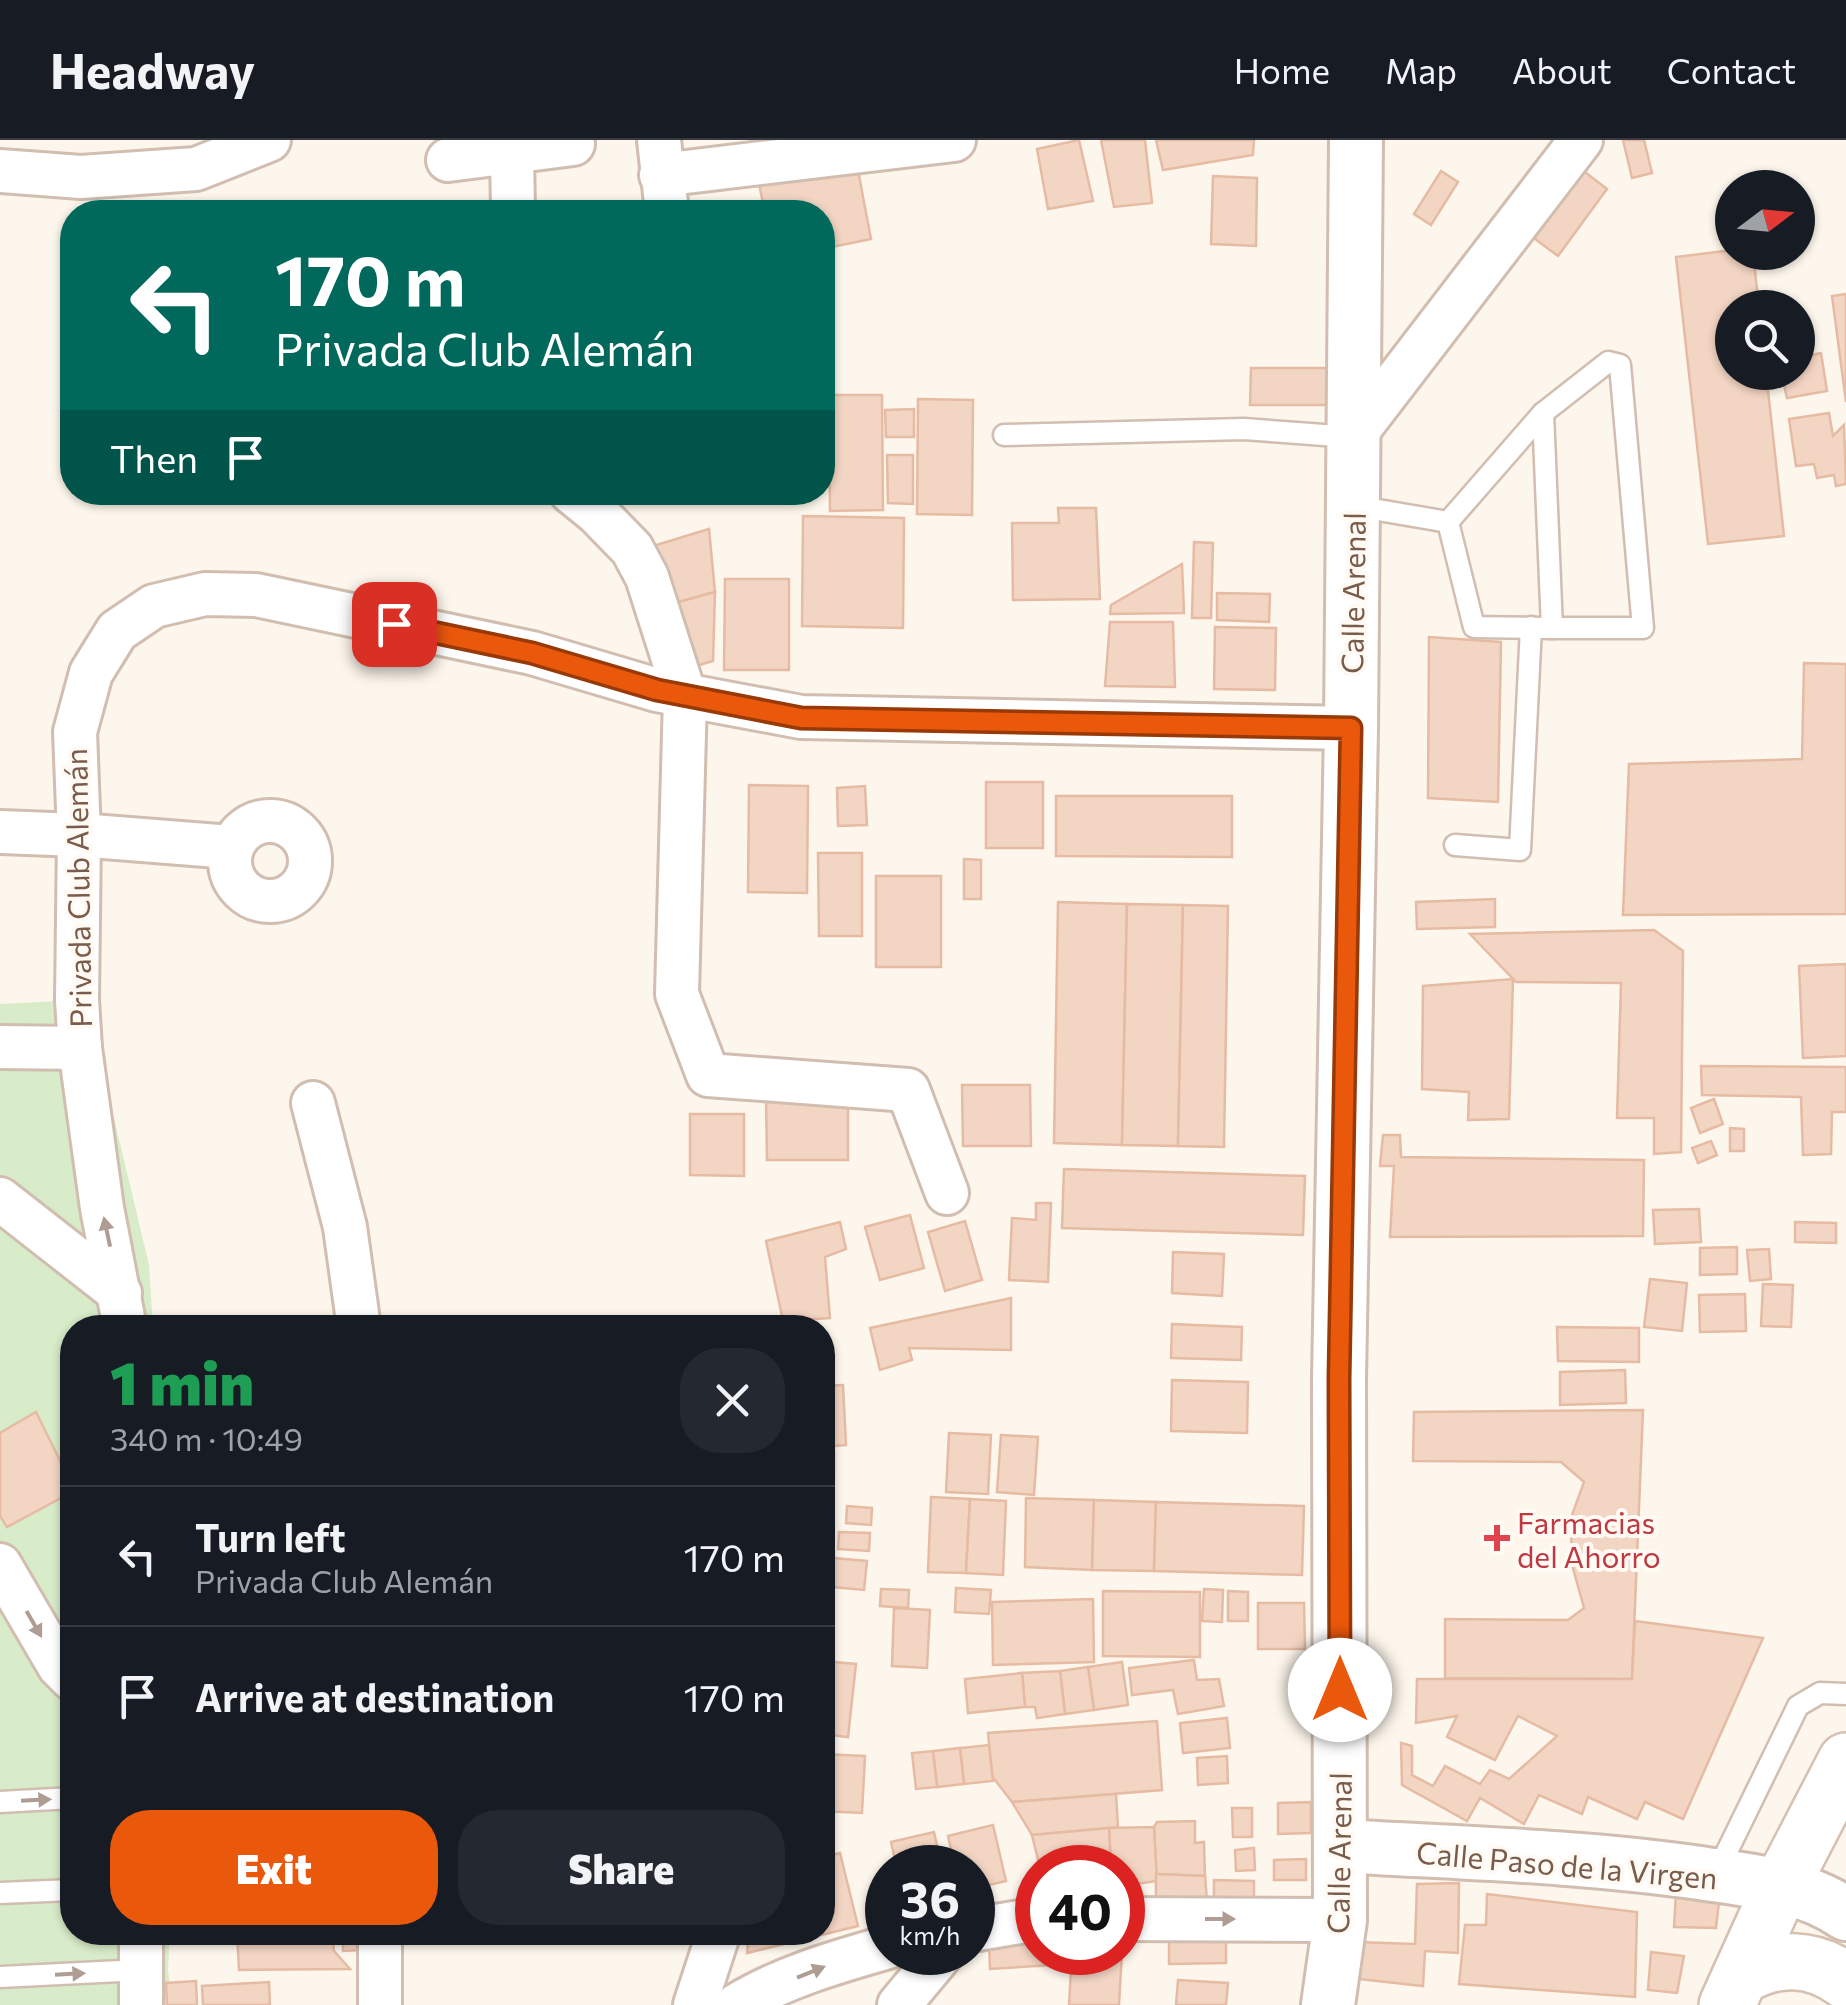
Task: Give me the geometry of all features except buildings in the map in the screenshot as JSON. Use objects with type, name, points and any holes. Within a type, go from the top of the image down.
[{"type":"main road","points":[[1734,1991],[1781,1886],[1846,1761]]},
{"type":"main road","points":[[1734,1991],[1757,1967],[1795,1960],[1832,1971],[1846,1981]]},
{"type":"street","points":[[0,171],[80,177],[196,169],[269,140]]},
{"type":"street","points":[[663,176],[954,140]]},
{"type":"street","name":"Calle Arenal","points":[[1328,2005],[1340,1920],[1339,1379],[1351,728],[1356,140]]},
{"type":"street","points":[[1353,437],[1581,140]]},
{"type":"street","points":[[430,148],[512,152],[573,144]]},
{"type":"street","points":[[512,152],[514,200]]},
{"type":"street","points":[[587,505],[632,549],[646,577],[685,696],[677,994],[708,1076],[908,1090],[947,1193]]},
{"type":"street","name":"Privada Club Alemán","points":[[122,1310],[102,1208],[80,1048],[75,732],[90,673],[117,631],[154,606],[206,594],[256,595],[532,653],[685,696],[801,718],[1351,728]]},
{"type":"street","points":[[0,832],[79,834],[231,847]]},
{"type":"street","points":[[0,1047],[80,1048]]},
{"type":"street","points":[[312,1103],[345,1227],[357,1315]]},
{"type":"street","points":[[0,1200],[122,1310]]},
{"type":"street","points":[[0,1565],[60,1667]]},
{"type":"street","name":"Calle Paso de la Virgen","points":[[1340,1846],[1626,1863],[1781,1886],[1818,1895],[1846,1914]]},
{"type":"street","points":[[1145,1919],[1340,1920]]},
{"type":"street","points":[[380,1945],[380,2005]]},
{"type":"street","points":[[695,2005],[715,1945]]},
{"type":"street","points":[[737,2005],[832,1963],[865,1954]]},
{"type":"street","points":[[899,2005],[924,1975]]},
{"type":"lane","points":[[1608,362],[1620,365],[1642,628],[1474,627],[1448,522],[1543,413],[1608,362]]},
{"type":"lane","points":[[1455,845],[1520,850],[1542,628],[1543,413]]},
{"type":"lane","points":[[1004,435],[1244,429],[1353,437]]},
{"type":"lane","points":[[1353,506],[1448,522]]},
{"type":"lane","points":[[1715,1876],[1798,1706],[1820,1692],[1846,1694]]},
{"type":"lane","points":[[0,1802],[60,1799]]},
{"type":"lane","points":[[0,1893],[60,1890]]},
{"type":"lane","points":[[0,1977],[141,1969]]},
{"type":"green space","points":[[77,1000],[90,1018],[149,1265],[152,1315],[60,1315],[60,1945],[169,1945],[172,2005],[0,2005],[0,1004]]},
{"type":"place","name":"Farmacias del Ahorro","points":[[1497,1538]]},
{"type":"route","points":[[394,624],[532,653],[657,690],[801,718],[1351,728],[1339,1379],[1340,1690]]}]
